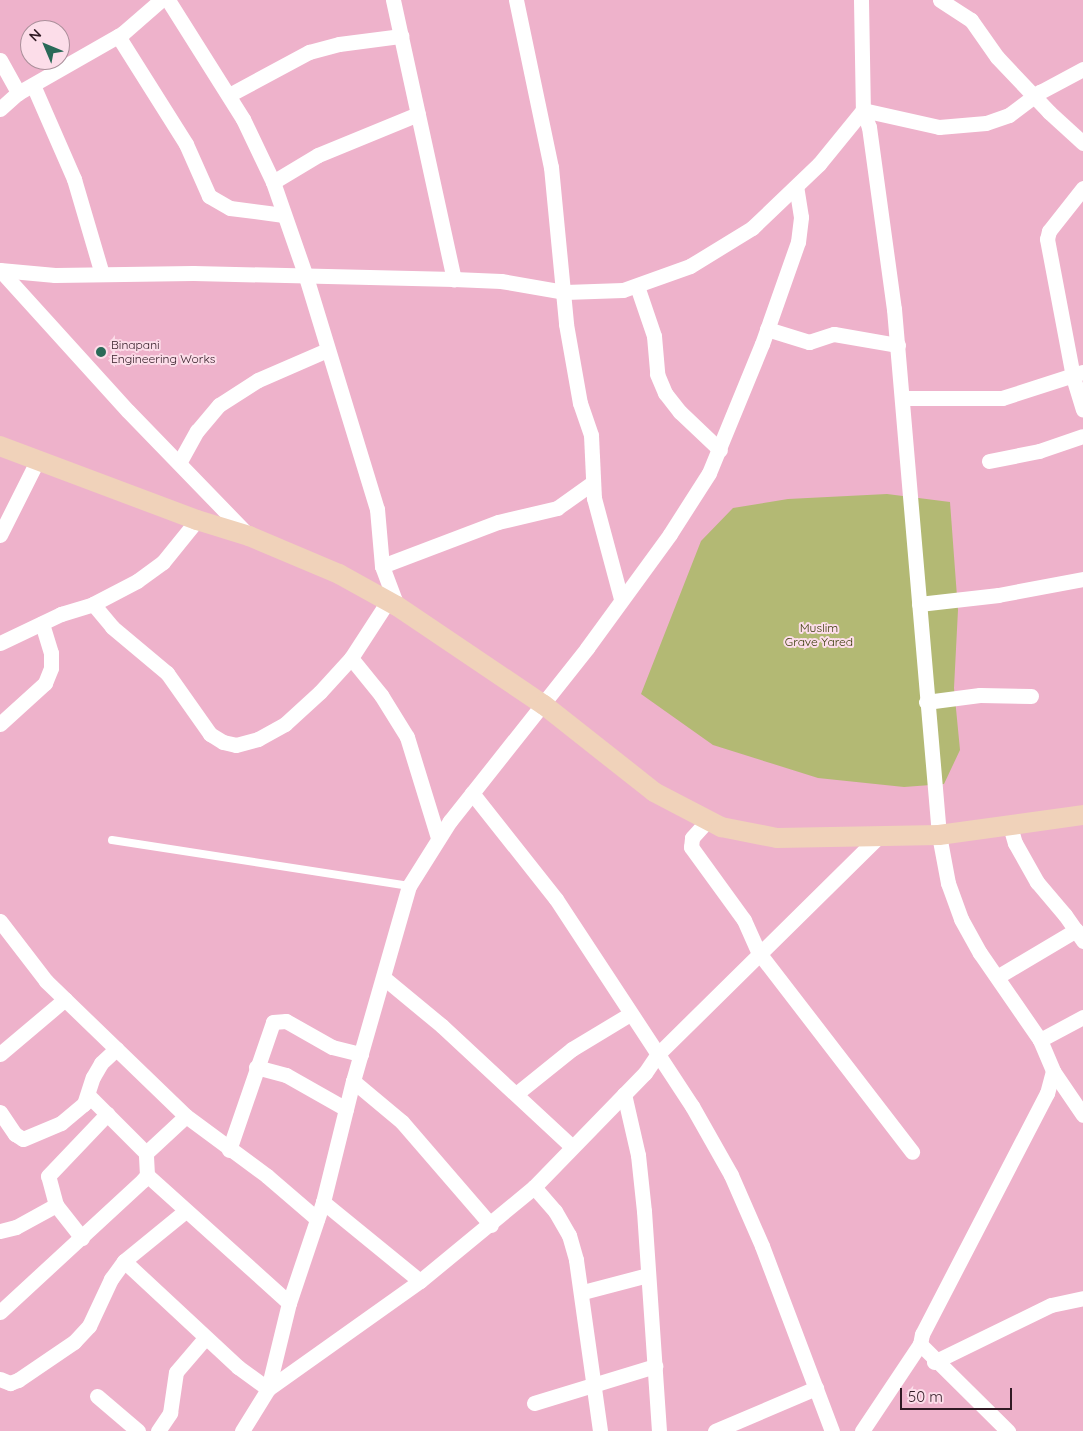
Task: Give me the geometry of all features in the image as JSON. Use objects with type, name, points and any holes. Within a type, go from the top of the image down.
[{"type":"main road","points":[[0,446],[197,520],[249,536],[339,574],[392,604],[544,705],[654,792],[721,827],[777,838],[939,835],[1083,815]]},
{"type":"street","points":[[0,109],[18,93],[118,36],[161,0]]},
{"type":"street","points":[[93,604],[112,627],[167,673],[210,734],[223,742],[236,745],[258,739],[285,724],[351,658],[392,604],[382,566],[377,510],[306,277],[273,182],[229,95],[168,0]]},
{"type":"street","points":[[394,0],[454,279]]},
{"type":"street","points":[[516,0],[551,167],[564,292],[580,403],[591,435],[592,483],[621,599]]},
{"type":"street","points":[[861,0],[863,110],[869,128],[898,345],[926,702],[939,835],[948,883],[961,919],[997,978],[1040,1040],[1053,1071],[1083,1114]]},
{"type":"street","points":[[940,0],[970,20],[996,57],[1034,97],[1083,143]]},
{"type":"street","points":[[118,36],[186,144],[209,196],[230,208],[284,215]]},
{"type":"street","points":[[229,95],[309,52],[339,44],[401,36]]},
{"type":"street","points":[[0,60],[18,93]]},
{"type":"street","points":[[863,110],[938,127],[970,125],[1009,115],[1034,97],[1083,69]]},
{"type":"street","points":[[33,85],[74,179],[102,274]]},
{"type":"street","points":[[0,270],[102,274],[454,279],[501,281],[564,292],[623,290],[690,266],[752,228],[796,187],[863,110]]},
{"type":"street","points":[[273,182],[318,155],[418,114]]},
{"type":"street","points":[[242,1431],[268,1389],[289,1303],[323,1202],[353,1081],[409,886],[438,838],[544,705],[690,504],[720,450],[767,329],[798,242],[800,217],[796,187]]},
{"type":"street","points":[[1083,188],[1049,231],[1047,239],[1078,375],[1083,409]]},
{"type":"street","points":[[0,270],[128,411],[249,536]]},
{"type":"street","points":[[637,286],[654,336],[657,374],[665,393],[680,412],[720,450]]},
{"type":"street","points":[[767,329],[809,342],[834,334],[898,345]]},
{"type":"street","points":[[179,463],[198,431],[219,405],[258,380],[327,350]]},
{"type":"street","points":[[903,398],[1002,398],[1078,375]]},
{"type":"street","points":[[989,461],[1030,453],[1083,436]]},
{"type":"street","points":[[0,535],[36,461]]},
{"type":"street","points":[[382,566],[498,522],[557,508],[592,483]]},
{"type":"street","points":[[3,637],[93,604],[137,581],[162,562],[197,520]]},
{"type":"street","points":[[919,604],[998,595],[1083,579]]},
{"type":"street","points":[[0,724],[45,683],[51,668],[52,653],[42,623]]},
{"type":"street","points":[[351,658],[381,695],[407,737],[438,838]]},
{"type":"street","points":[[926,702],[986,695],[1031,696]]},
{"type":"street","points":[[472,793],[556,899],[692,1106],[730,1175],[762,1246],[832,1431]]},
{"type":"street","points":[[708,820],[692,838],[691,846],[744,920],[759,953],[912,1152]]},
{"type":"street","points":[[997,978],[1079,936],[1023,860],[1010,826]]},
{"type":"street","points":[[268,1389],[420,1281],[491,1225],[534,1187],[571,1146],[624,1094],[657,1055],[878,837]]},
{"type":"street","points":[[2,927],[25,958],[186,1116],[229,1150],[261,1171],[317,1219]]},
{"type":"street","points":[[384,978],[516,1094],[571,1146]]},
{"type":"street","points":[[0,1054],[65,999]]},
{"type":"street","points":[[516,1094],[572,1049],[630,1014]]},
{"type":"street","points":[[1040,1040],[1083,1016]]},
{"type":"street","points":[[229,1150],[269,1029],[280,1019],[332,1047],[361,1054]]},
{"type":"street","points":[[0,1112],[15,1134],[23,1139],[30,1138],[74,1116],[88,1095],[101,1063],[116,1049]]},
{"type":"street","points":[[256,1067],[286,1075],[346,1109]]},
{"type":"street","points":[[862,1431],[920,1344],[922,1334],[1047,1093],[1053,1071]]},
{"type":"street","points":[[353,1081],[402,1122],[491,1225]]},
{"type":"street","points":[[624,1094],[638,1154],[659,1431]]},
{"type":"street","points":[[88,1095],[146,1152],[147,1175],[184,1212],[289,1303]]},
{"type":"street","points":[[82,1238],[56,1205],[48,1176],[107,1114]]},
{"type":"street","points":[[146,1152],[186,1116]]},
{"type":"street","points":[[0,1312],[16,1294],[82,1238],[147,1175]]},
{"type":"street","points":[[534,1187],[555,1211],[569,1235],[583,1292],[600,1431]]},
{"type":"street","points":[[323,1202],[420,1281]]},
{"type":"street","points":[[0,1231],[16,1228],[56,1205]]},
{"type":"street","points":[[0,1379],[10,1383],[18,1380],[74,1342],[89,1326],[111,1279],[124,1261],[184,1212]]},
{"type":"street","points":[[124,1261],[205,1338],[268,1389]]},
{"type":"street","points":[[583,1292],[648,1276]]},
{"type":"street","points":[[934,1362],[1051,1305],[1083,1298]]},
{"type":"street","points":[[158,1431],[170,1413],[176,1372],[205,1338]]},
{"type":"street","points":[[920,1344],[934,1362],[1008,1431]]},
{"type":"street","points":[[534,1403],[594,1383],[655,1366]]},
{"type":"street","points":[[715,1431],[816,1388]]},
{"type":"street","points":[[97,1396],[138,1431]]},
{"type":"lane","points":[[112,840],[409,886]]},
{"type":"green space","name":"Muslim Grave Yared","points":[[887,494],[950,502],[958,610],[954,688],[960,750],[944,784],[904,787],[818,778],[713,745],[641,694],[701,541],[733,508],[788,499]]},
{"type":"place","name":"Binapani Engineering Works","points":[[101,352]]}]
